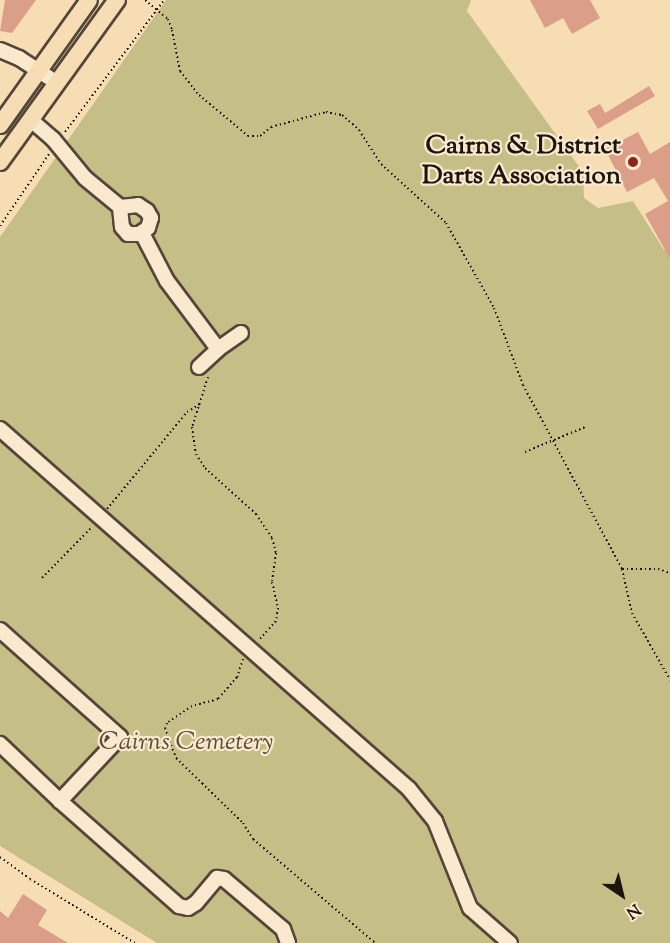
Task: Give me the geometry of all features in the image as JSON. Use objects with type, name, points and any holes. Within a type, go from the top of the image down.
[{"type":"main road","points":[[0,125],[89,0]]},
{"type":"main road","points":[[0,162],[117,0]]},
{"type":"street","points":[[0,51],[39,70],[57,83]]},
{"type":"street","points":[[31,120],[57,143],[85,178],[120,207],[122,227],[128,234],[142,233],[148,228],[151,218],[147,211],[138,205],[120,207]]},
{"type":"street","points":[[142,233],[167,281],[218,349]]},
{"type":"street","points":[[204,368],[218,349],[241,333]]},
{"type":"street","points":[[0,429],[409,789],[435,821],[470,908],[510,943]]},
{"type":"street","points":[[0,630],[120,737],[60,801]]},
{"type":"street","points":[[0,744],[60,801],[179,906],[188,908],[196,903],[217,878],[224,879],[283,929],[288,943]]},
{"type":"path","points":[[145,0],[168,19],[180,71],[199,95],[248,136],[260,136],[271,127],[326,112],[342,115],[359,130],[381,164],[446,223],[494,308],[523,385],[622,569],[632,613],[670,680]]},
{"type":"path","points":[[0,226],[57,143],[164,0]]},
{"type":"path","points":[[204,368],[200,404],[192,427],[196,454],[218,481],[256,514],[272,538],[276,553],[272,582],[278,608],[276,621],[250,649],[228,690],[218,699],[192,706],[167,723],[165,728],[176,758],[243,823],[253,840],[375,943]]},
{"type":"path","points":[[42,578],[99,518],[187,412],[200,404]]},
{"type":"path","points":[[525,452],[585,427]]},
{"type":"path","points":[[622,569],[658,569],[670,573]]},
{"type":"path","points":[[0,856],[30,879],[135,943]]},
{"type":"green space","name":"Cairns Cemetery","points":[[166,0],[471,0],[467,11],[583,172],[584,198],[598,208],[633,201],[664,250],[670,248],[670,943],[157,943],[0,846],[0,237]]},
{"type":"building","points":[[5,0],[36,0],[12,33],[0,31]]},
{"type":"building","points":[[530,0],[590,0],[600,18],[572,34],[563,18],[545,28]]},
{"type":"building","points":[[649,86],[655,96],[598,129],[587,111],[600,104],[605,113]]},
{"type":"building","points":[[638,132],[650,154],[670,142],[670,259],[645,214],[668,201],[654,178],[627,192],[605,149]]},
{"type":"building","points":[[23,894],[47,910],[38,925],[68,943],[0,943],[0,911],[8,918]]},
{"type":"place","name":"Cairns & District Darts Association","points":[[633,162]]}]
